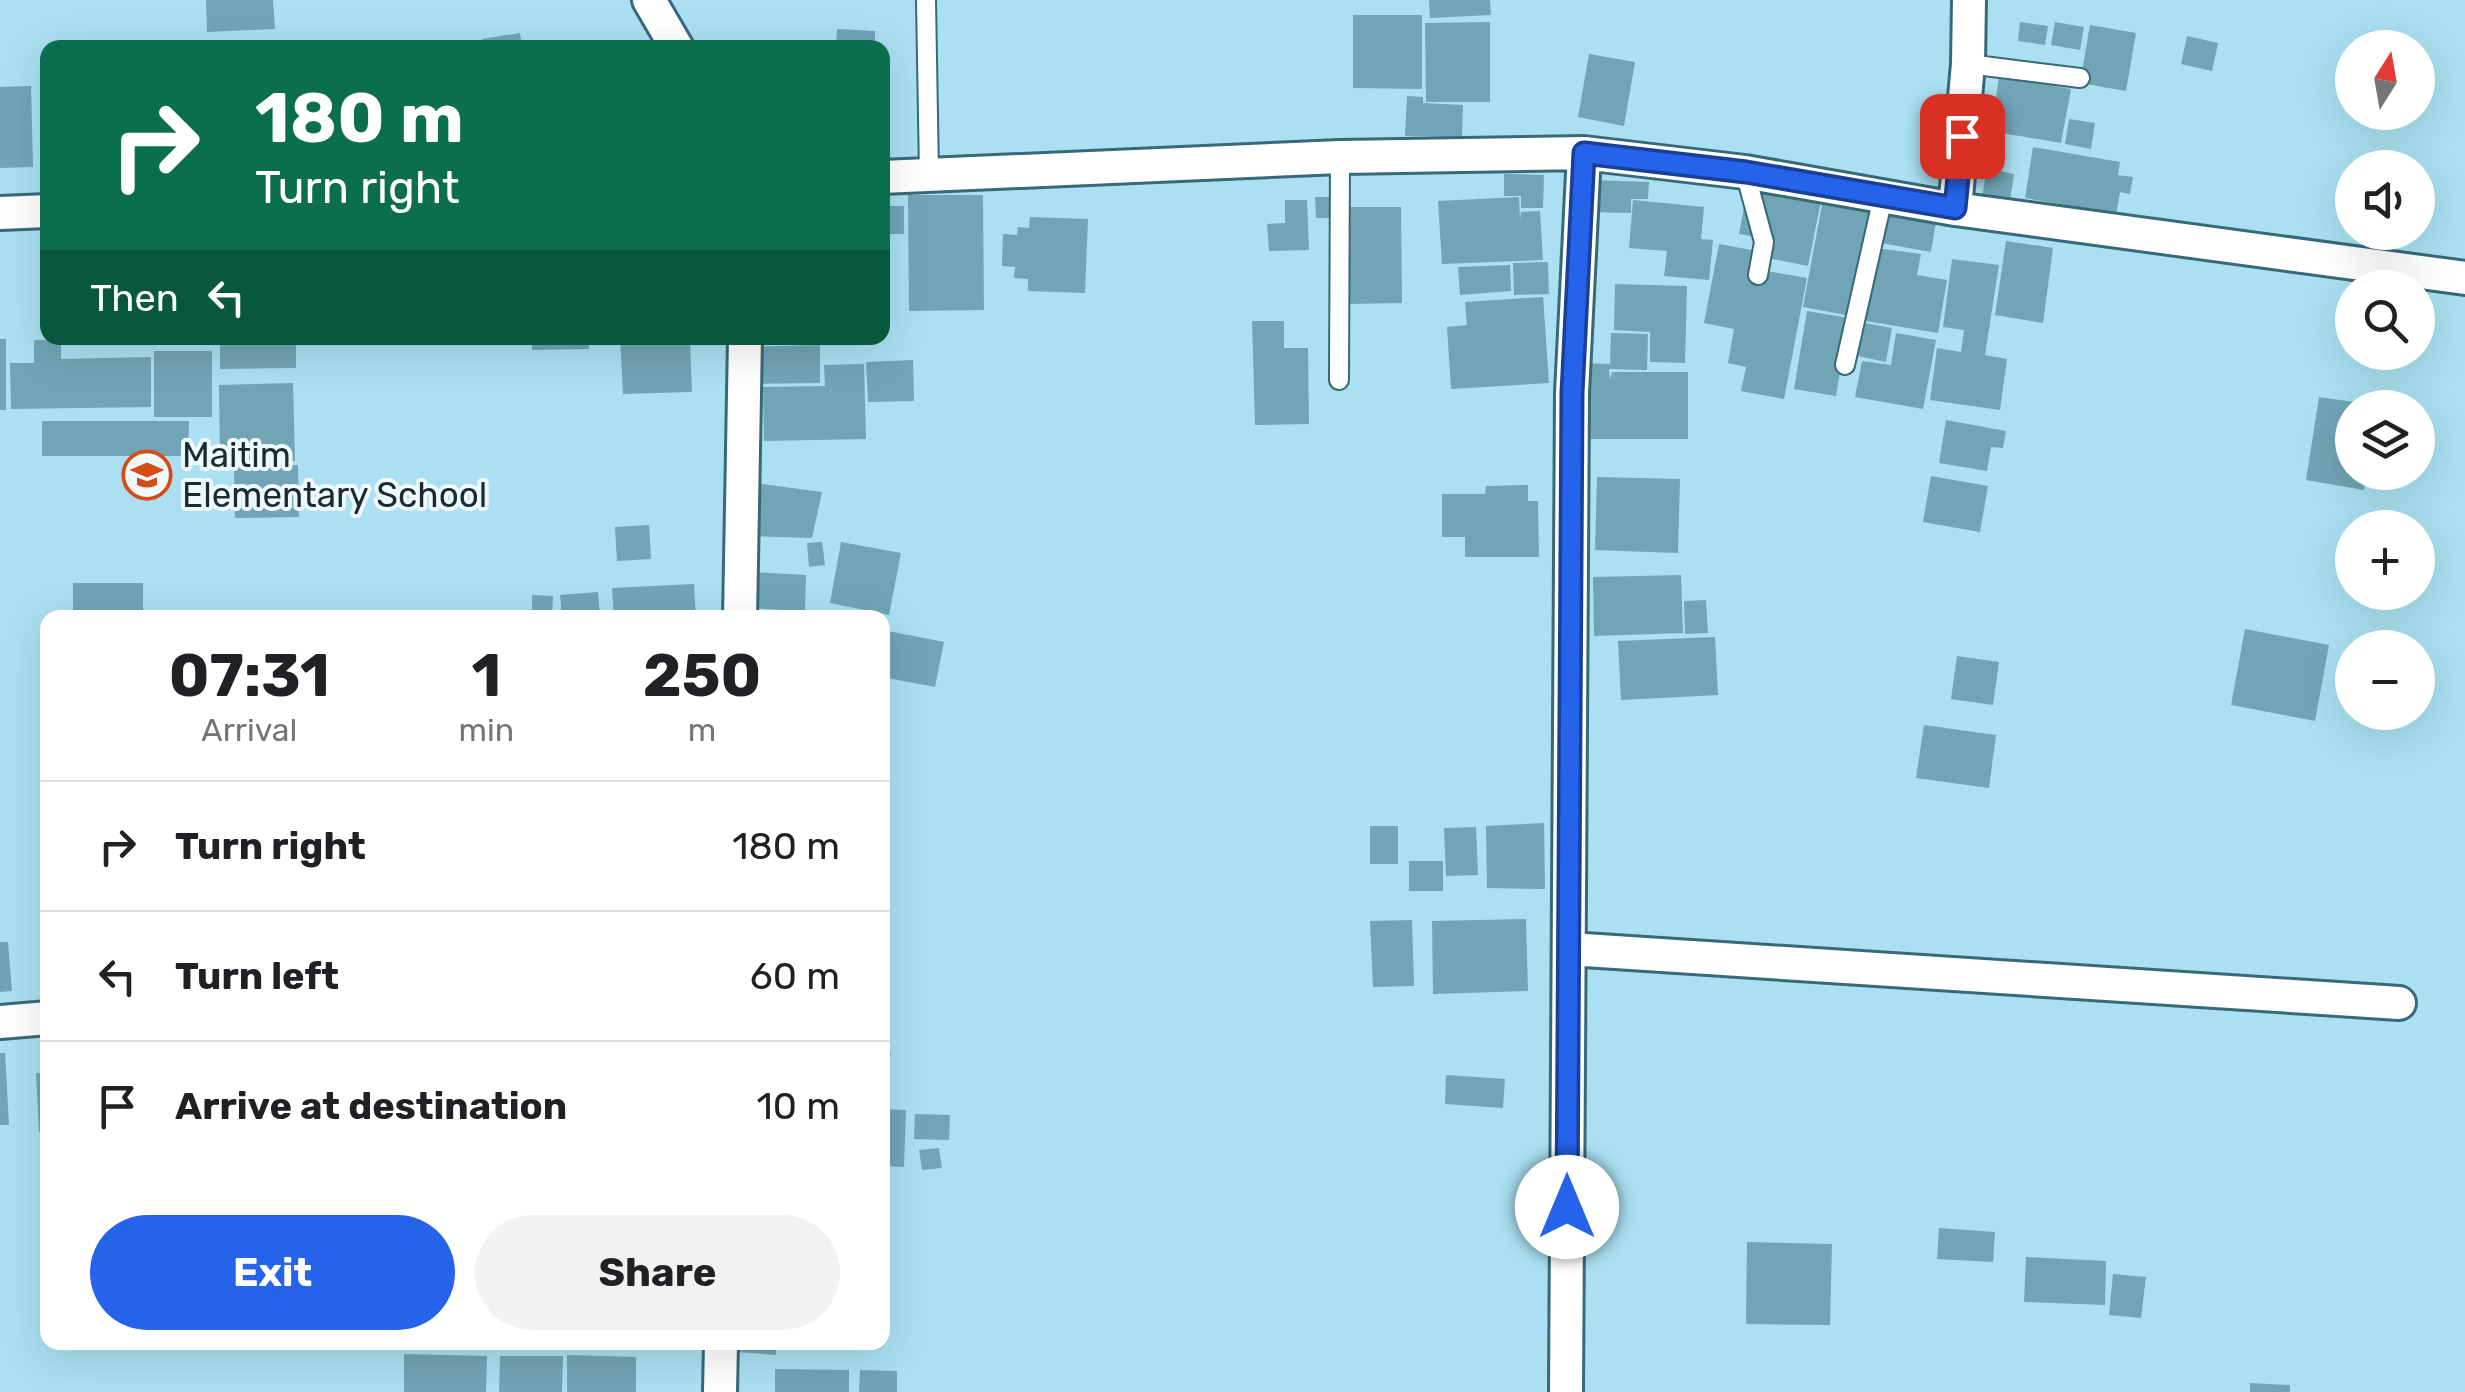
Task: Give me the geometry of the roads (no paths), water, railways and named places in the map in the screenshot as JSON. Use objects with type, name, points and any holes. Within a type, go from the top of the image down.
[{"type":"street","points":[[648,0],[672,40]]},
{"type":"street","points":[[1955,208],[1968,64],[1969,0]]},
{"type":"street","points":[[890,176],[1340,157],[1584,153],[1746,172],[1955,208],[2465,278]]},
{"type":"street","points":[[1566,1392],[1572,393],[1584,153]]},
{"type":"street","points":[[0,213],[40,212]]},
{"type":"street","points":[[740,610],[745,345]]},
{"type":"street","points":[[1569,948],[2400,1004]]},
{"type":"street","points":[[0,1022],[40,1019]]},
{"type":"street","points":[[720,1392],[721,1350]]},
{"type":"lane","points":[[926,0],[928,174]]},
{"type":"lane","points":[[1968,64],[2080,78]]},
{"type":"lane","points":[[1339,380],[1340,157]]},
{"type":"lane","points":[[1746,172],[1764,242],[1758,275]]},
{"type":"lane","points":[[1845,365],[1883,197]]},
{"type":"place","name":"Maitim Elementary School","points":[[147,475]]}]
